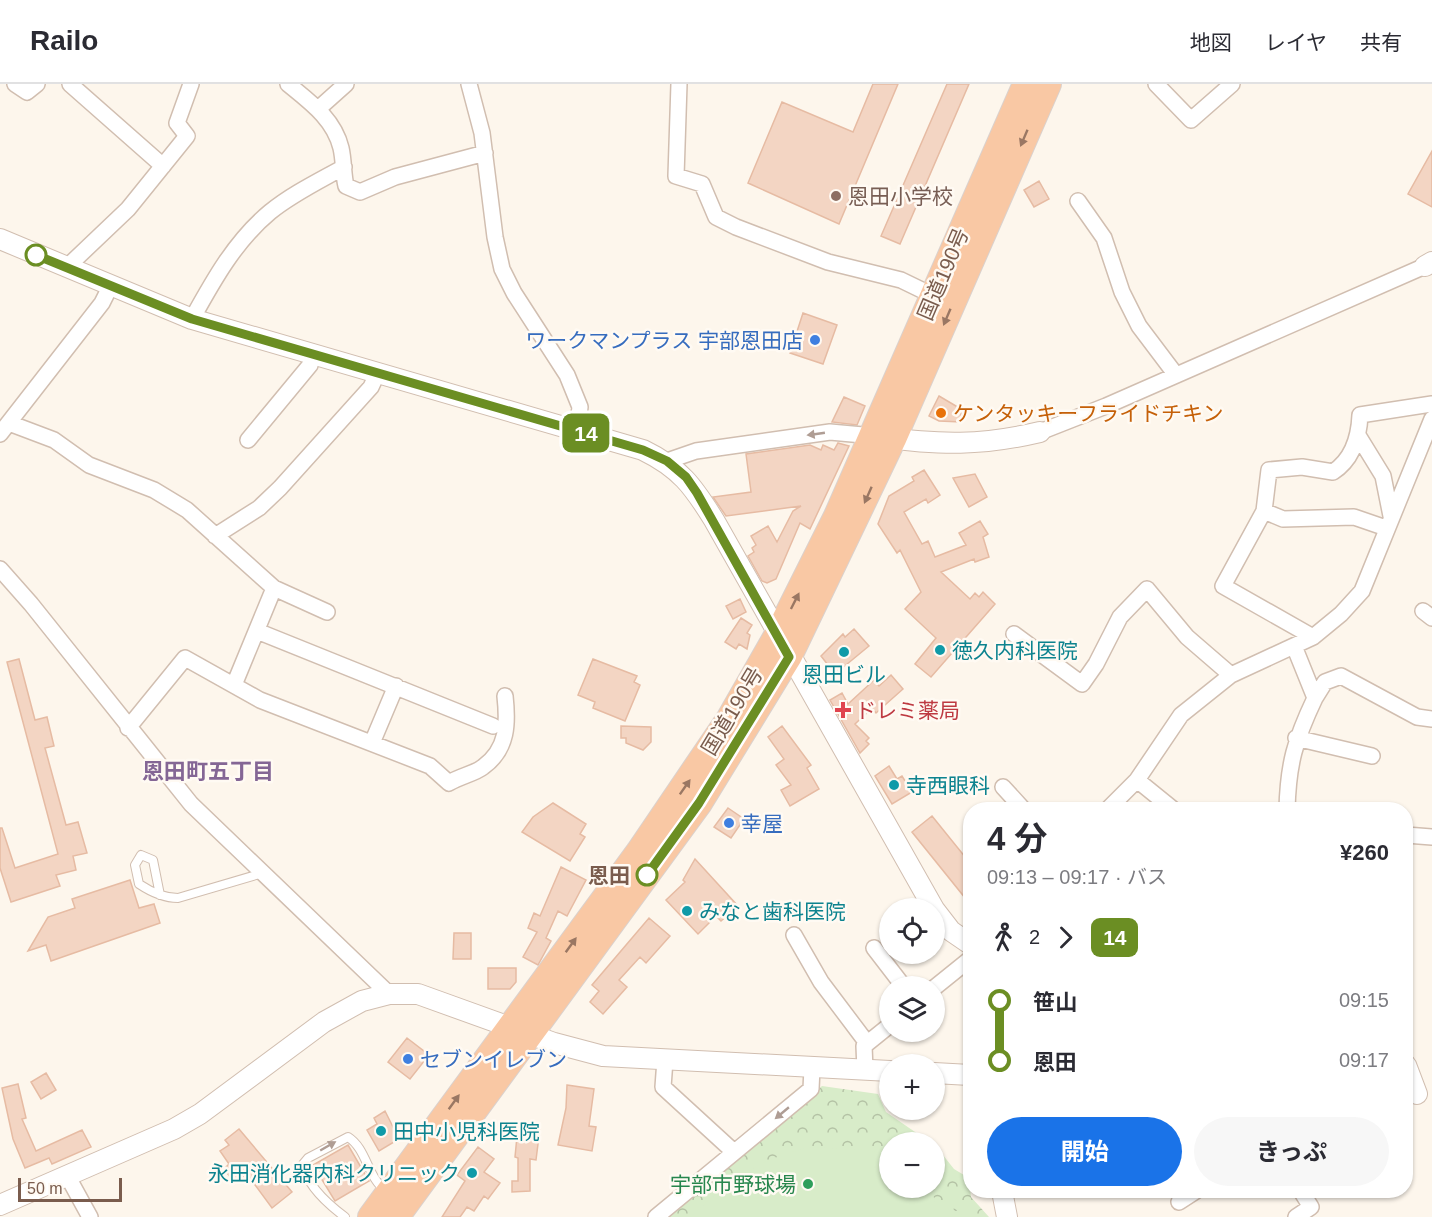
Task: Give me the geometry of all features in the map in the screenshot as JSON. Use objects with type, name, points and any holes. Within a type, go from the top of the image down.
[{"type":"highway","name":"国道190号","points":[[396,1217],[698,768],[730,718],[778,634],[884,438],[934,296],[1026,84]]},
{"type":"highway","name":"国道190号","points":[[371,1217],[388,1192],[520,1031],[699,803],[789,657],[884,438],[1047,84]]},
{"type":"street","points":[[15,84],[27,92],[37,84]]},
{"type":"street","points":[[70,84],[163,166]]},
{"type":"street","points":[[66,268],[128,209],[187,136],[177,123],[191,84]]},
{"type":"street","points":[[288,84],[318,109],[331,124],[340,145],[346,186],[360,192],[395,177],[485,153]]},
{"type":"street","points":[[318,109],[346,84]]},
{"type":"street","points":[[469,84],[482,133],[495,237],[502,269],[514,293],[567,375],[580,407],[578,430]]},
{"type":"street","points":[[679,84],[676,176],[702,184],[716,217],[736,227],[828,262],[901,280],[934,296]]},
{"type":"street","points":[[1156,84],[1191,120],[1232,84]]},
{"type":"street","points":[[192,319],[210,286],[251,230],[291,197],[344,167]]},
{"type":"street","points":[[1078,201],[1104,238],[1122,292],[1139,326],[1176,375]]},
{"type":"street","points":[[0,239],[110,287],[192,319],[578,430],[643,450],[667,461],[686,477],[697,493],[928,898]]},
{"type":"street","points":[[667,461],[696,451],[830,432],[933,445],[998,442],[1041,432],[1428,264]]},
{"type":"street","points":[[110,287],[102,303],[4,428],[54,440],[88,465],[154,490],[188,510],[274,588],[327,612]]},
{"type":"street","points":[[248,440],[310,365],[314,355]]},
{"type":"street","points":[[215,536],[259,508],[280,488],[371,387],[377,374]]},
{"type":"street","points":[[1313,637],[1223,586],[1263,511],[1269,470],[1302,467],[1333,472],[1343,466],[1359,437],[1360,415],[1432,404]]},
{"type":"street","points":[[1115,802],[1137,780],[1181,715],[1231,675],[1313,637],[1341,614],[1362,591],[1388,522],[1432,419]]},
{"type":"street","points":[[1359,437],[1383,476],[1388,522]]},
{"type":"street","points":[[1263,511],[1283,519],[1354,517],[1388,522]]},
{"type":"street","points":[[0,569],[32,604],[128,728],[191,804],[389,994]]},
{"type":"street","points":[[234,685],[274,588]]},
{"type":"street","points":[[1014,634],[1082,684],[1096,664],[1120,617],[1147,589],[1187,638],[1231,675]]},
{"type":"street","points":[[256,631],[494,726]]},
{"type":"street","points":[[1294,646],[1315,698]]},
{"type":"street","points":[[128,728],[184,658],[260,700],[430,766],[449,783],[462,775],[482,769],[497,755],[506,739],[505,696]]},
{"type":"street","points":[[1287,802],[1288,775],[1296,738],[1325,682],[1341,676],[1417,717],[1432,719]]},
{"type":"street","points":[[372,743],[396,686]]},
{"type":"street","points":[[1296,738],[1372,756]]},
{"type":"street","points":[[1137,780],[1164,802]]},
{"type":"street","points":[[1003,787],[1017,802]]},
{"type":"street","points":[[1413,836],[1432,837]]},
{"type":"street","points":[[945,924],[951,932],[963,940]]},
{"type":"street","points":[[794,935],[821,982],[867,1043]]},
{"type":"street","points":[[874,948],[896,976]]},
{"type":"street","points":[[945,979],[963,965]]},
{"type":"street","points":[[1,1201],[68,1177],[174,1130],[200,1114],[338,1013],[362,1001],[389,994],[418,994],[520,1031],[595,1054],[666,1060],[879,1071]]},
{"type":"street","points":[[865,1070],[864,1046],[879,1034]]},
{"type":"street","points":[[666,1060],[663,1087],[735,1152]]},
{"type":"street","points":[[656,1217],[811,1089],[812,1068]]},
{"type":"street","points":[[945,1074],[963,1075]]},
{"type":"street","points":[[68,1177],[90,1217]]},
{"type":"street","points":[[1003,1198],[1007,1217]]},
{"type":"street","points":[[1179,1202],[1185,1198]]},
{"type":"street","points":[[1296,1217],[1311,1207],[1305,1198]]},
{"type":"lane","points":[[160,895],[153,860],[141,855],[135,864],[139,884],[160,895],[178,898],[263,873]]},
{"type":"lane","points":[[345,1217],[325,1202],[304,1170],[303,1164],[308,1158],[344,1137],[354,1141],[374,1181],[388,1192]]},
{"type":"green space","points":[[822,1086],[878,1094],[879,1120],[898,1120],[915,1132],[879,1132],[879,1198],[945,1198],[945,1158],[954,1169],[963,1174],[963,1198],[972,1198],[989,1217],[669,1217]]},
{"type":"green space","name":"宇部市野球場","points":[[813,1147],[879,1152],[879,1198],[934,1198],[935,1203],[952,1199],[954,1211],[960,1211],[962,1217],[691,1217],[704,1204],[746,1172],[795,1151]]},
{"type":"building","points":[[873,84],[898,84],[839,224],[748,183],[782,102],[853,132]]},
{"type":"building","points":[[947,84],[969,84],[900,244],[881,236]]},
{"type":"building","points":[[1432,151],[1432,207],[1408,194]]},
{"type":"building","points":[[1039,181],[1049,199],[1034,207],[1024,190]]},
{"type":"building","points":[[803,313],[837,325],[823,364],[790,353]]},
{"type":"building","points":[[939,396],[961,409],[961,422],[939,421],[929,416]]},
{"type":"building","points":[[844,397],[865,406],[857,425],[832,422]]},
{"type":"building","points":[[838,443],[849,446],[810,529],[800,523],[776,579],[767,583],[762,581],[748,556],[754,552],[752,548],[756,545],[751,536],[768,526],[777,542],[793,511],[801,506],[726,516],[713,497],[751,492],[746,454],[810,445],[821,450],[823,445],[834,450]]},
{"type":"building","points":[[924,470],[940,495],[928,503],[926,499],[904,512],[922,544],[928,541],[935,557],[966,545],[959,533],[980,521],[988,534],[983,537],[989,557],[975,562],[974,559],[941,572],[970,599],[975,593],[979,597],[983,592],[995,604],[931,677],[915,664],[936,638],[905,609],[921,592],[900,550],[897,553],[878,524],[889,496],[914,481],[912,477]]},
{"type":"building","points":[[975,474],[987,497],[969,507],[953,478]]},
{"type":"building","points":[[740,599],[746,612],[733,619],[726,606]]},
{"type":"building","points":[[741,618],[752,625],[747,633],[750,635],[747,649],[739,644],[736,649],[725,642]]},
{"type":"building","name":"恩田ビル","points":[[854,629],[869,646],[835,674],[821,656],[843,634],[845,637]]},
{"type":"building","points":[[19,659],[35,720],[47,717],[54,746],[45,748],[66,825],[78,822],[87,853],[73,856],[76,870],[56,875],[60,886],[11,902],[0,868],[0,828],[2,828],[15,868],[58,854],[7,662]]},
{"type":"building","points":[[593,659],[637,676],[634,682],[640,685],[625,721],[593,708],[595,702],[578,695]]},
{"type":"building","points":[[891,675],[903,689],[876,713],[872,708],[855,724],[869,738],[866,741],[869,744],[860,753],[830,700],[842,693],[848,704],[874,680],[879,686]]},
{"type":"building","points":[[621,726],[651,727],[651,742],[643,750],[626,743],[626,738],[621,738]]},
{"type":"building","points":[[782,726],[811,765],[807,768],[819,789],[790,806],[781,790],[791,785],[776,765],[784,759],[768,737]]},
{"type":"building","name":"寺西眼科","points":[[889,766],[897,779],[902,776],[912,792],[892,804],[875,776]]},
{"type":"building","points":[[553,803],[586,824],[580,834],[585,837],[570,861],[522,832],[533,817]]},
{"type":"building","name":"幸屋","points":[[728,808],[744,819],[731,838],[714,827]]},
{"type":"building","points":[[932,816],[963,854],[963,895],[912,832]]},
{"type":"building","points":[[695,859],[738,906],[721,921],[716,916],[698,934],[666,900],[685,882],[683,880]]},
{"type":"building","points":[[561,867],[586,880],[567,916],[558,911],[546,938],[551,941],[538,965],[523,957],[537,932],[528,928],[534,913],[540,916]]},
{"type":"building","points":[[130,880],[139,908],[154,904],[160,923],[51,961],[46,945],[28,951],[48,917],[75,908],[72,899]]},
{"type":"building","points":[[649,918],[670,936],[646,963],[640,957],[619,980],[627,987],[603,1014],[590,1002],[599,991],[592,985]]},
{"type":"building","points":[[454,933],[471,933],[471,959],[453,959]]},
{"type":"building","points":[[488,968],[516,968],[516,982],[510,989],[488,989]]},
{"type":"building","name":"セブンイレブン","points":[[407,1038],[429,1055],[410,1079],[388,1062]]},
{"type":"building","points":[[46,1073],[56,1090],[41,1099],[31,1082]]},
{"type":"building","points":[[18,1084],[26,1118],[22,1119],[36,1151],[82,1130],[91,1147],[52,1164],[49,1158],[25,1168],[13,1139],[2,1088]]},
{"type":"building","points":[[567,1085],[594,1089],[589,1126],[596,1127],[592,1151],[558,1145],[566,1108]]},
{"type":"building","name":"田中小児科医院","points":[[385,1111],[399,1139],[379,1151],[367,1130],[377,1124],[374,1118]]},
{"type":"building","points":[[518,1126],[540,1128],[536,1160],[530,1159],[530,1191],[512,1192],[512,1181],[518,1181],[518,1158],[515,1157]]},
{"type":"building","points":[[239,1129],[292,1192],[272,1208],[247,1174],[235,1183],[224,1169],[229,1164],[220,1151],[229,1145],[225,1140]]},
{"type":"building","points":[[348,1145],[369,1181],[335,1201],[313,1165]]},
{"type":"building","points":[[478,1147],[494,1159],[484,1172],[500,1183],[488,1199],[484,1196],[474,1211],[467,1207],[460,1217],[442,1217],[465,1181],[457,1175]]},
{"type":"bus line","name":"14","points":[[36,255],[192,319],[643,450],[667,461],[686,477],[714,520],[789,657],[699,803],[647,875]]},
{"type":"place","name":"恩田小学校","points":[[836,196]]},
{"type":"place","name":"ワークマンプラス 宇部恩田店","points":[[815,340]]},
{"type":"place","name":"ケンタッキーフライドチキン","points":[[941,413]]},
{"type":"place","name":"徳久内科医院","points":[[940,650]]},
{"type":"place","name":"恩田ビル","points":[[844,652]]},
{"type":"place","name":"ドレミ薬局","points":[[843,710]]},
{"type":"place","name":"寺西眼科","points":[[894,785]]},
{"type":"place","name":"幸屋","points":[[729,823]]},
{"type":"place","name":"恩田","points":[[647,875]]},
{"type":"place","name":"みなと歯科医院","points":[[687,911]]},
{"type":"place","name":"セブンイレブン","points":[[408,1059]]},
{"type":"place","name":"田中小児科医院","points":[[381,1131]]},
{"type":"place","name":"永田消化器内科クリニック","points":[[472,1173]]},
{"type":"place","name":"宇部市野球場","points":[[808,1184]]},
{"type":"district","name":"恩田町五丁目","points":[[208,771]]}]
